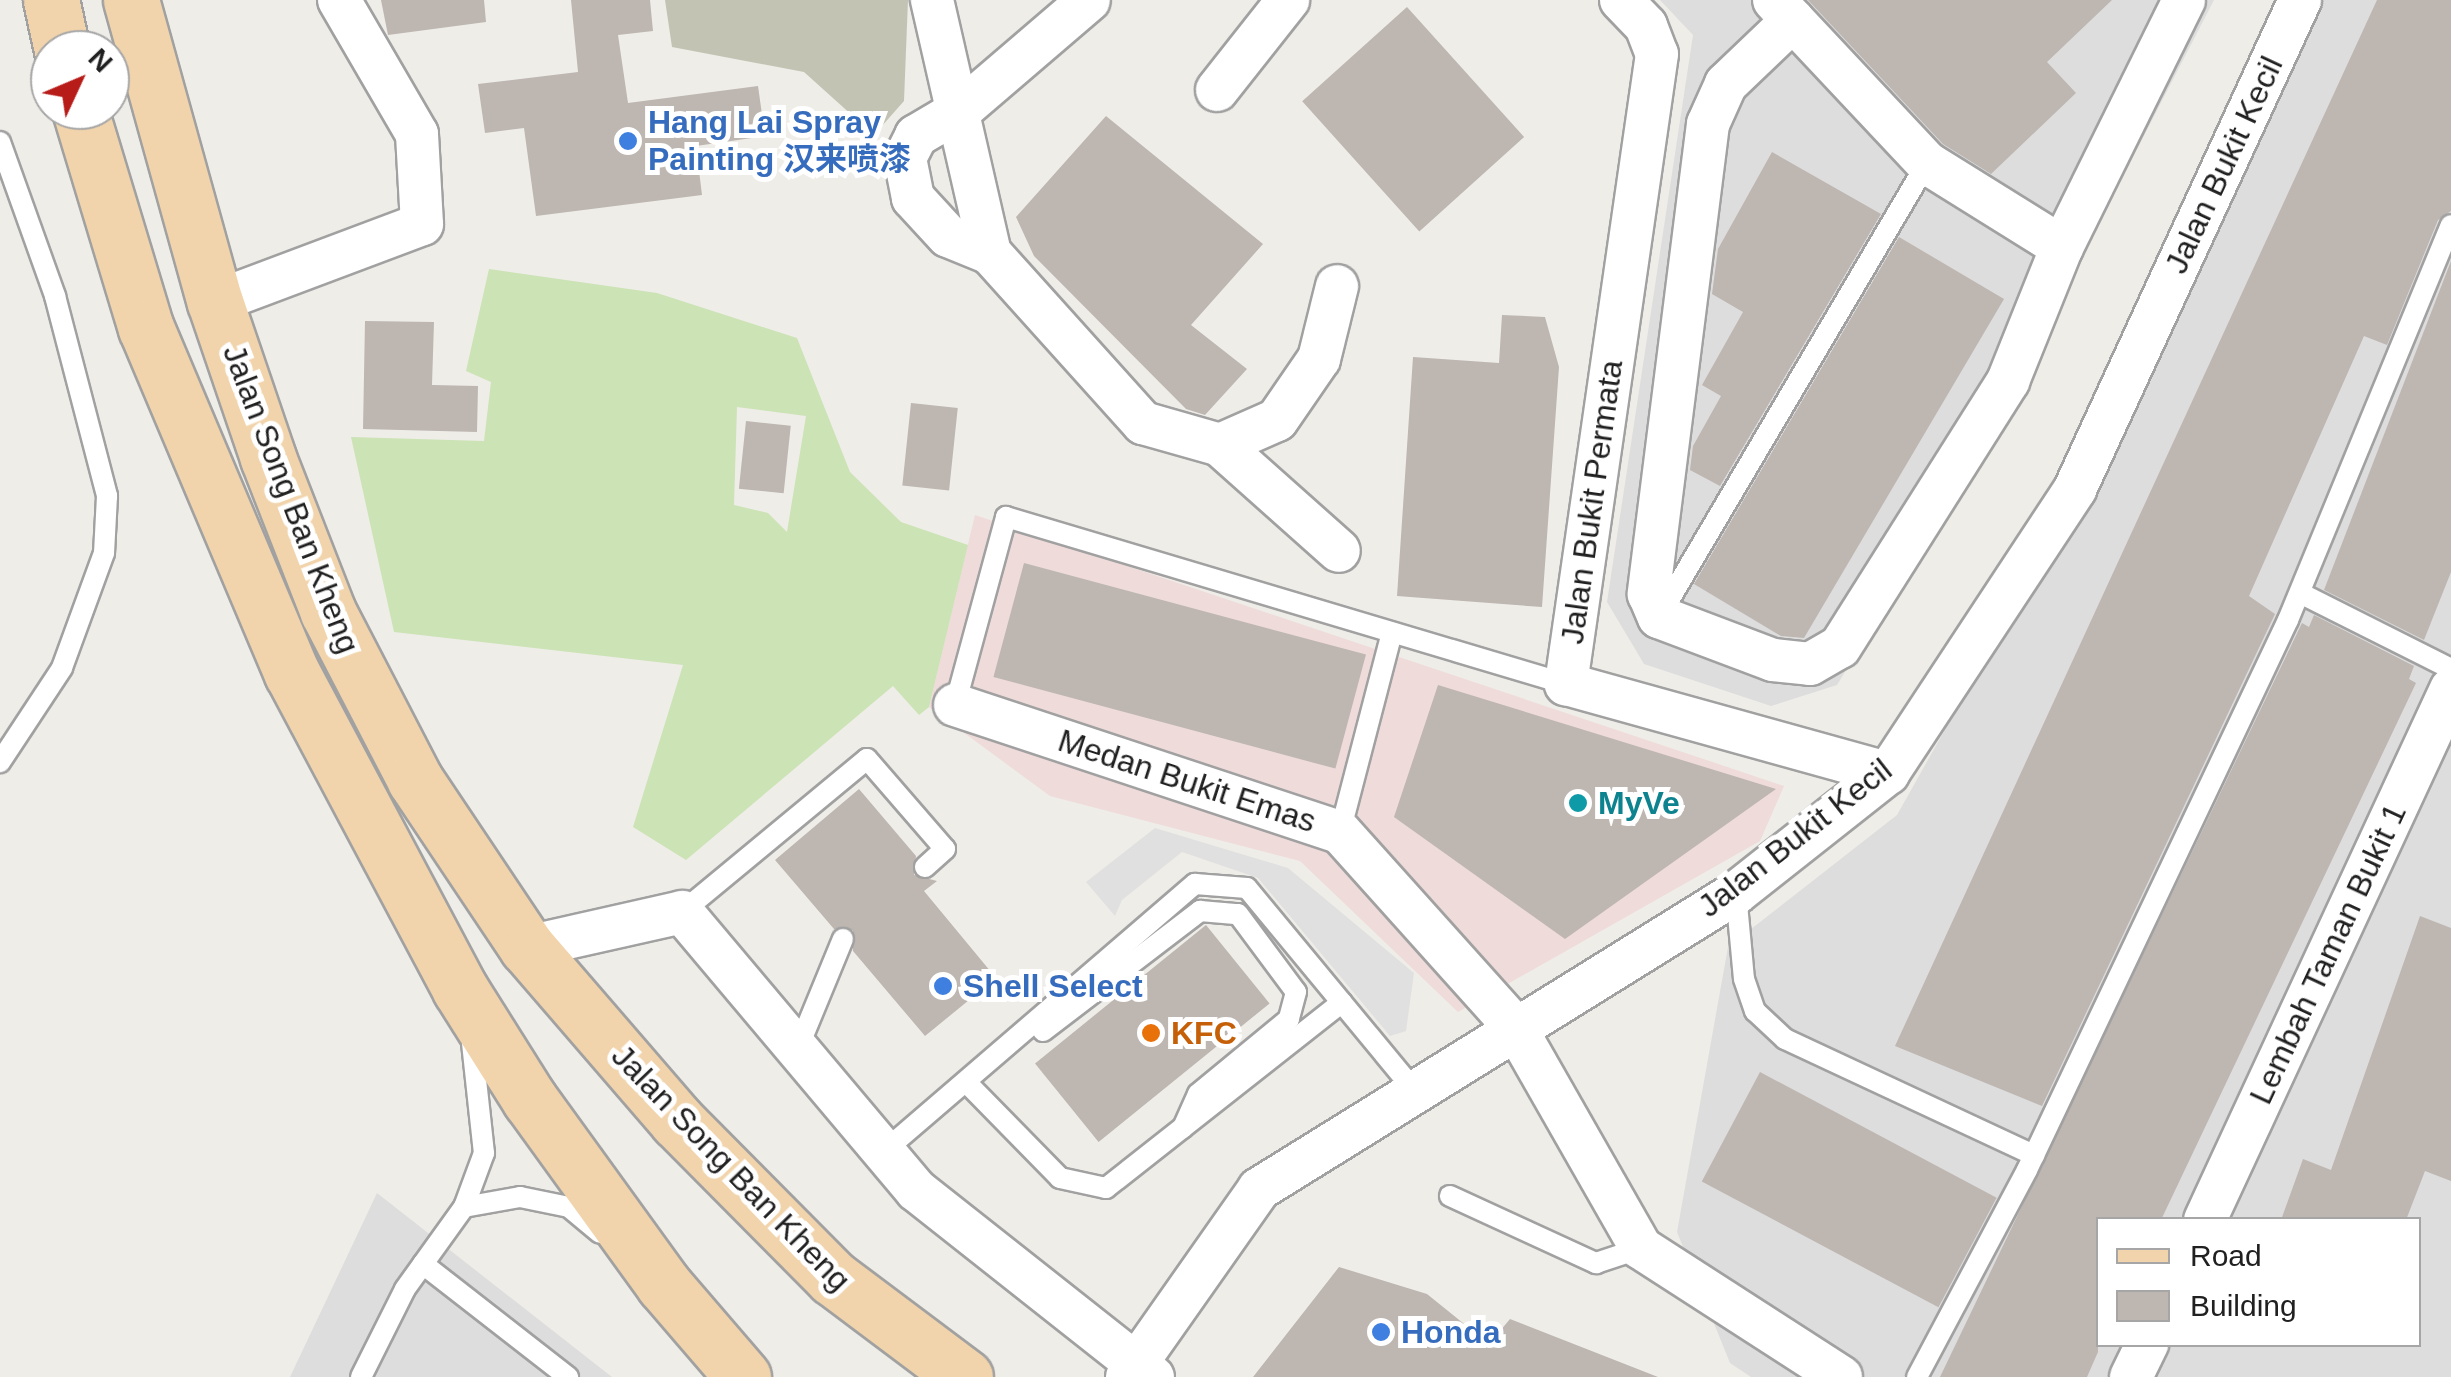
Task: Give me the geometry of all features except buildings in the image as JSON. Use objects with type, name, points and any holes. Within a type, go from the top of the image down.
[{"type":"main road","points":[[51,0],[58,30]]},
{"type":"main road","name":"Jalan Song Ban Kheng","points":[[131,0],[215,302],[328,612],[415,780],[527,947],[676,1121],[833,1278],[965,1377]]},
{"type":"main road","name":"Jalan Song Ban Kheng","points":[[86,130],[146,328],[292,673],[460,989],[664,1285],[744,1377]]},
{"type":"street","points":[[215,302],[422,224],[426,192],[416,134],[339,0]]},
{"type":"street","points":[[932,0],[962,109],[990,253]]},
{"type":"street","points":[[1218,90],[1288,0]]},
{"type":"street","name":"Jalan Bukit Permata","points":[[1621,0],[1646,26],[1657,54],[1566,684],[1888,774]]},
{"type":"street","points":[[2062,247],[1927,163],[1784,10],[1726,84],[1708,124],[1648,567],[1659,617],[1773,660],[1810,664],[1840,647],[2008,381],[2062,247],[2184,0]]},
{"type":"street","name":"Jalan Bukit Kecil","points":[[1139,1372],[1259,1189],[1413,1089],[1736,893],[1888,774],[2075,489],[2300,0]]},
{"type":"street","points":[[1072,4],[962,109],[916,136],[905,158],[914,198],[948,236],[990,253],[1143,424],[1220,446],[1339,551]]},
{"type":"street","points":[[1220,446],[1277,420],[1319,360],[1338,286]]},
{"type":"street","name":"Lembah Taman Bukit 1","points":[[2206,1217],[2451,689]]},
{"type":"street","name":"Medan Bukit Emas","points":[[955,705],[1340,832],[1515,1027],[1641,1248]]},
{"type":"street","points":[[527,947],[682,912],[916,1190],[1139,1372]]},
{"type":"street","points":[[1641,1248],[1840,1377]]},
{"type":"street","points":[[2132,1377],[2145,1347]]},
{"type":"lane","points":[[0,142],[55,296],[107,496],[104,554],[62,668],[0,762]]},
{"type":"lane","points":[[1659,617],[1927,163]]},
{"type":"lane","points":[[1917,1377],[2034,1156],[2300,593],[2451,225]]},
{"type":"lane","points":[[955,705],[1006,517],[1566,684]]},
{"type":"lane","points":[[2300,593],[2451,669]]},
{"type":"lane","points":[[1340,832],[1392,633]]},
{"type":"lane","points":[[682,912],[867,758],[946,849],[925,867]]},
{"type":"lane","points":[[882,1152],[1195,884],[1247,888],[1413,1089]]},
{"type":"lane","points":[[1736,893],[1749,995],[1784,1039],[2034,1156]]},
{"type":"lane","points":[[967,1083],[1103,990],[1200,910],[1217,908],[1238,914],[1296,992],[1288,1019],[1198,1094],[1183,1128]]},
{"type":"lane","points":[[798,1048],[843,939]]},
{"type":"lane","points":[[361,1377],[423,1264],[464,1207],[484,1153],[484,1109],[460,989]]},
{"type":"lane","points":[[967,1083],[1060,1178],[1106,1188],[1342,1002]]},
{"type":"lane","points":[[464,1207],[520,1196],[570,1207],[664,1285]]},
{"type":"lane","points":[[1450,1196],[1596,1263],[1641,1248]]},
{"type":"lane","points":[[423,1264],[568,1377]]},
{"type":"shaded area","points":[[665,0],[908,0],[904,101],[874,135],[804,72],[672,47]]},
{"type":"shaded area","points":[[1660,0],[2214,0],[1988,438],[1837,685],[1771,706],[1644,664],[1607,602],[1693,35]]},
{"type":"shaded area","points":[[2308,0],[2451,0],[2451,1377],[1751,1377],[1730,1363],[1677,1232],[1728,947],[1897,815],[2079,491]]},
{"type":"shaded area","points":[[975,515],[1784,786],[1760,841],[1458,1012],[1300,861],[1050,796],[929,707]]},
{"type":"shaded area","points":[[1155,828],[1288,868],[1414,973],[1406,1031],[1390,1036],[1258,878],[1182,852],[1122,900],[1115,916],[1086,882]]},
{"type":"shaded area","points":[[377,1193],[612,1377],[290,1377]]},
{"type":"green space","points":[[489,269],[657,293],[797,338],[850,472],[901,522],[968,545],[929,707],[919,715],[893,686],[686,860],[633,827],[683,665],[394,632],[351,437],[484,441],[491,382],[466,371]],"holes":[[[737,407],[806,416],[787,532],[768,513],[734,505]]]},
{"type":"place","name":"Hang Lai Spray Painting 汉来喷漆","points":[[628,141]]},
{"type":"place","name":"MyVe","points":[[1578,803]]},
{"type":"place","name":"Shell Select","points":[[943,986]]},
{"type":"place","name":"KFC","points":[[1151,1033]]},
{"type":"place","name":"Honda","points":[[1381,1332]]}]
